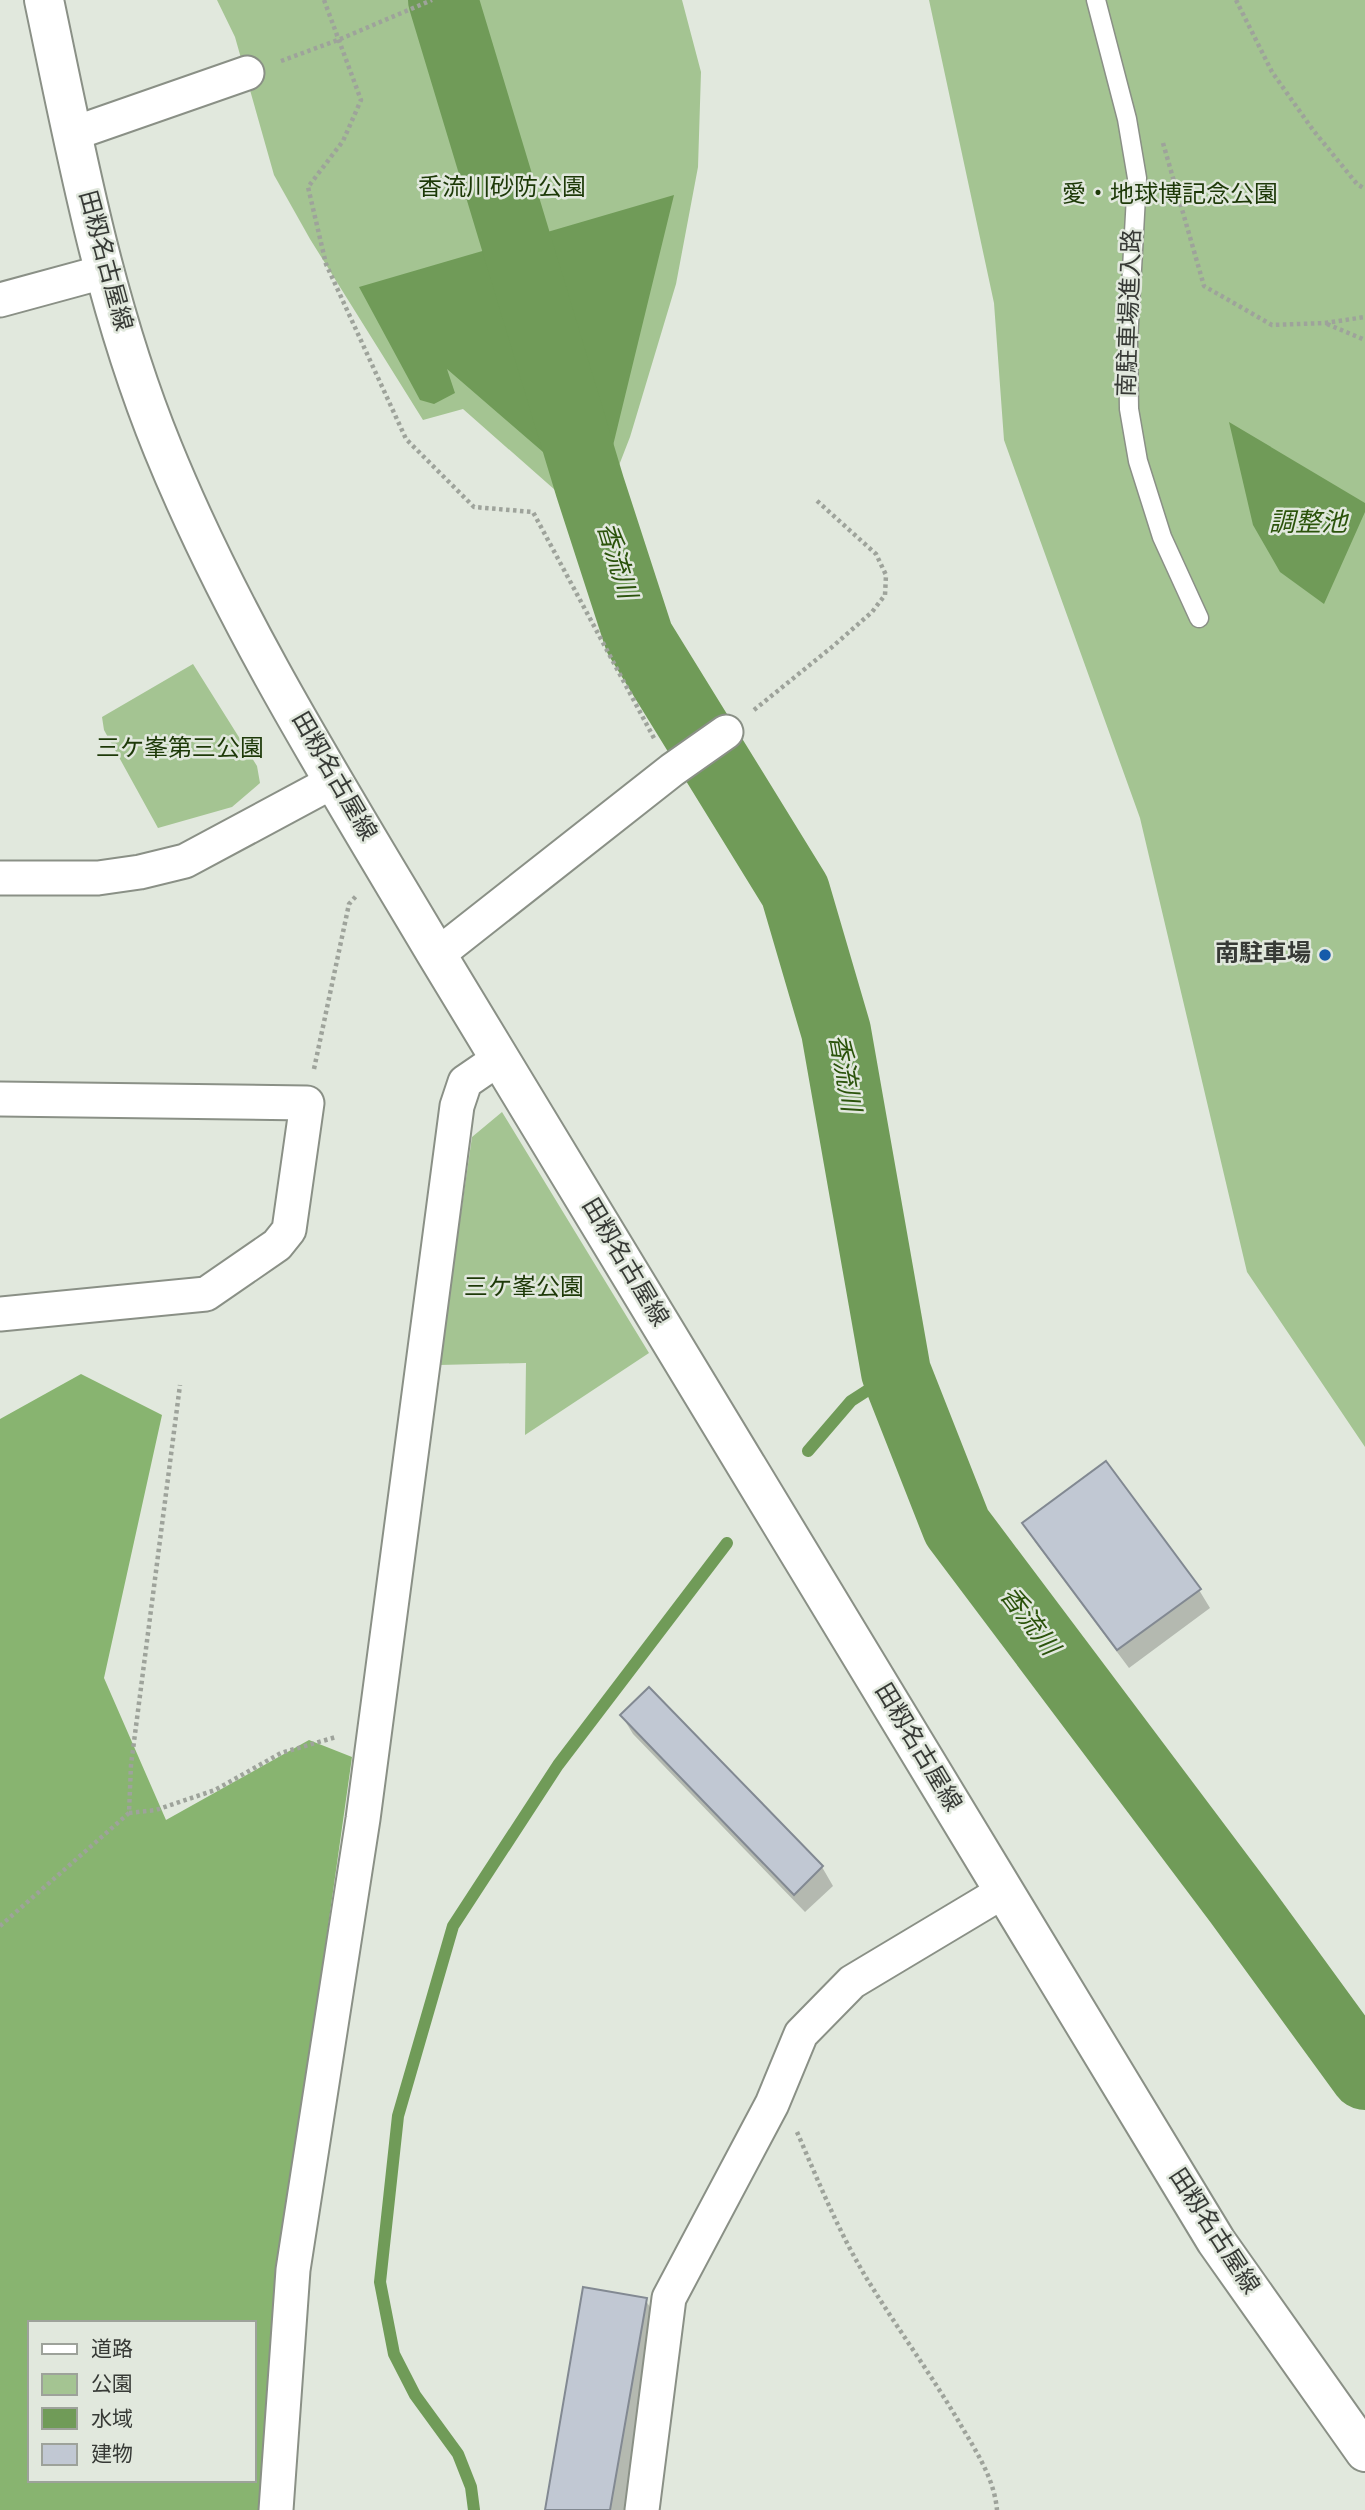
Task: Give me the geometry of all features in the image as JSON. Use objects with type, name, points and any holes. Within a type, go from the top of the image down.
[{"type":"main road","name":"田籾名古屋線","points":[[44,0],[103,272],[162,447],[215,566],[334,781],[437,955],[1216,2241],[1365,2452]]},
{"type":"street","points":[[72,134],[247,73]]},
{"type":"street","points":[[0,300],[103,272]]},
{"type":"street","points":[[437,955],[671,770],[726,732]]},
{"type":"street","points":[[0,878],[98,878],[186,861],[334,781]]},
{"type":"street","points":[[276,2510],[293,2270],[363,1819],[457,1106],[465,1082],[500,1058]]},
{"type":"street","points":[[0,1099],[307,1103],[289,1230],[277,1245],[206,1294],[0,1314]]},
{"type":"street","points":[[642,2510],[669,2298],[772,2104],[801,2034],[852,1982],[1003,1891]]},
{"type":"lane","name":"南駐車場進入路","points":[[1096,0],[1127,119],[1137,178],[1128,342],[1129,409],[1138,461],[1162,537],[1199,618]]},
{"type":"path","points":[[324,0],[361,100],[343,141],[308,187],[326,264],[367,356],[407,439],[474,507],[533,512],[671,770]]},
{"type":"path","points":[[247,73],[338,40],[432,0]]},
{"type":"path","points":[[1236,0],[1272,72],[1313,130],[1357,184],[1365,189]]},
{"type":"path","points":[[1163,142],[1204,286],[1272,325],[1325,323],[1365,317]]},
{"type":"path","points":[[1325,323],[1365,340]]},
{"type":"path","points":[[726,732],[832,647],[872,612],[885,595],[886,575],[876,554],[815,499]]},
{"type":"path","points":[[307,1103],[349,904],[360,892]]},
{"type":"path","points":[[129,1813],[131,1765],[180,1385]]},
{"type":"path","points":[[0,1926],[129,1813],[156,1810],[215,1790],[281,1753],[327,1741],[361,1728],[375,1728]]},
{"type":"path","points":[[772,2104],[786,2110],[844,2239],[872,2287],[932,2375],[976,2450],[989,2476],[997,2510]]},
{"type":"green space","name":"香流川砂防公園","points":[[217,0],[682,0],[701,72],[698,167],[676,284],[630,437],[616,473],[555,490],[463,409],[423,420],[310,239],[274,175],[235,37]]},
{"type":"green space","name":"愛・地球博記念公園","points":[[929,0],[1365,0],[1365,1447],[1247,1272],[1140,818],[1004,440],[994,303]]},
{"type":"green space","name":"三ケ峯第三公園","points":[[193,664],[257,766],[260,783],[232,807],[158,828],[104,730],[102,717]]},
{"type":"green space","name":"三ケ峯公園","points":[[502,1112],[649,1353],[525,1435],[526,1363],[439,1365],[472,1137]]},
{"type":"shaded area","points":[[81,1374],[162,1415],[104,1678],[166,1820],[309,1740],[352,1757],[279,2274],[261,2510],[0,2510],[0,1419]]},
{"type":"water","points":[[674,195],[609,462],[565,471],[447,369],[455,393],[434,404],[420,400],[359,287]]},
{"type":"water","name":"調整池","points":[[1229,422],[1365,503],[1365,512],[1324,604],[1280,572],[1253,525]]},
{"type":"building","points":[[1106,1461],[1201,1589],[1117,1650],[1022,1523]]},
{"type":"building","points":[[649,1687],[823,1866],[794,1895],[620,1715]]},
{"type":"building","points":[[583,2287],[647,2298],[610,2510],[545,2510]]},
{"type":"waterway","name":"香流川","points":[[443,0],[590,487],[639,638],[795,891],[836,1031],[896,1372],[957,1527],[1239,1902],[1365,2075]]},
{"type":"waterway","points":[[808,1451],[851,1401],[896,1372]]},
{"type":"waterway","points":[[474,2510],[471,2487],[458,2454],[415,2395],[394,2354],[380,2282],[398,2116],[453,1926],[558,1765],[727,1543]]},
{"type":"place","name":"南駐車場","points":[[1325,955]]}]
